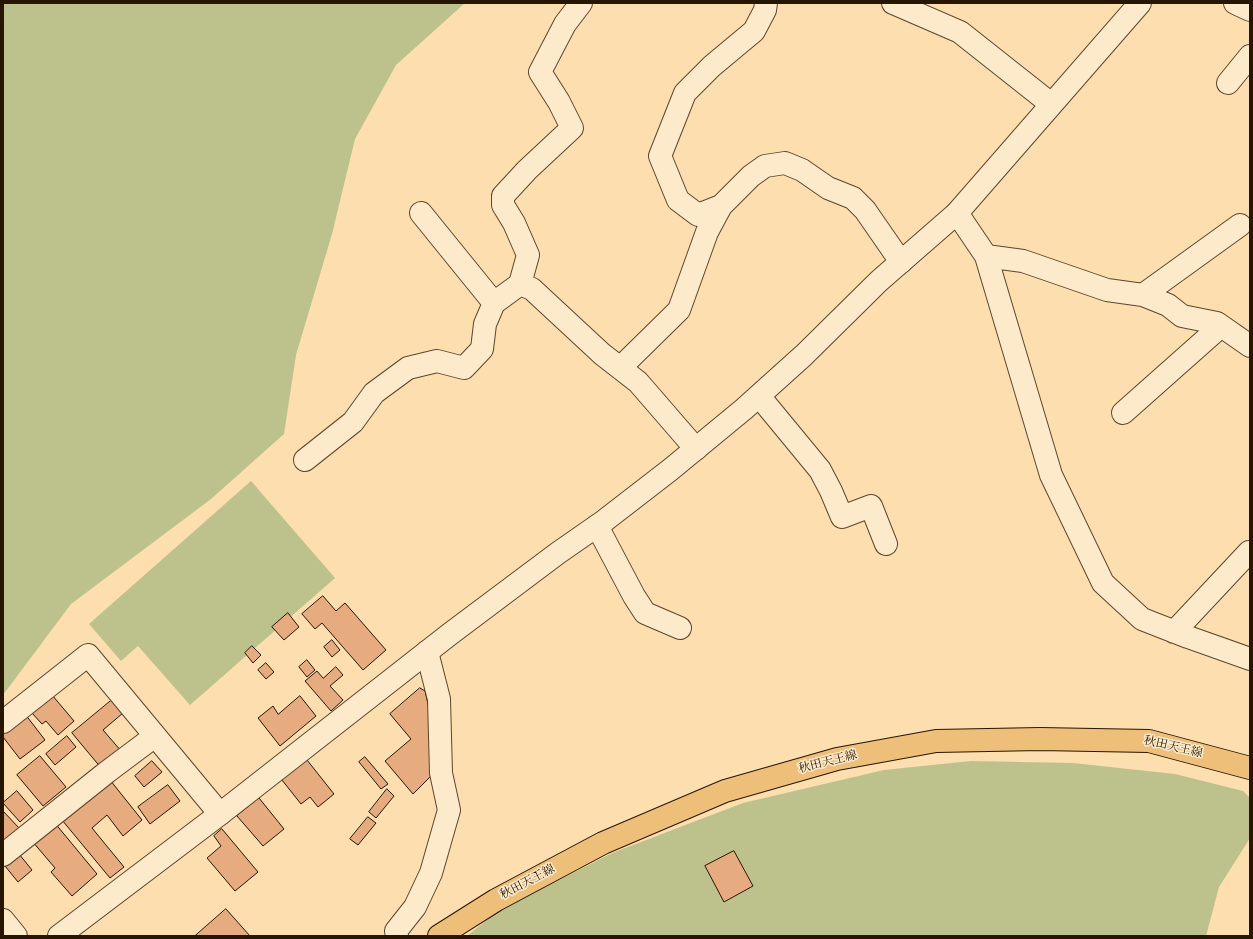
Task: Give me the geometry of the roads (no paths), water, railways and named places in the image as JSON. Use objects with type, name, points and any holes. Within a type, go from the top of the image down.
[{"type":"main road","name":"秋田天王線","points":[[439,936],[496,900],[603,843],[725,791],[837,760],[936,741],[1040,739],[1149,741],[1250,768]]},
{"type":"street","points":[[305,460],[353,422],[374,393],[408,368],[437,361],[464,368],[482,350],[485,324],[494,303],[520,284],[528,255],[514,223],[503,205],[503,196],[527,170],[572,128],[559,102],[540,72],[564,24],[581,3]]},
{"type":"street","points":[[720,206],[698,215],[678,200],[660,156],[685,93],[712,66],[754,31],[765,10],[766,3]]},
{"type":"street","points":[[893,3],[923,8],[960,32],[1051,104]]},
{"type":"street","points":[[59,936],[220,814],[427,652],[670,470],[759,396],[804,355],[879,281],[957,213],[1140,3]]},
{"type":"street","points":[[1235,3],[1250,10]]},
{"type":"street","points":[[1228,83],[1250,56]]},
{"type":"street","points":[[620,368],[679,310],[707,232],[720,206],[751,176],[765,166],[785,163],[802,170],[828,188],[853,198],[865,210],[901,262]]},
{"type":"street","points":[[421,213],[494,303]]},
{"type":"street","points":[[957,213],[986,256],[1051,475],[1103,583],[1142,619],[1250,659]]},
{"type":"street","points":[[1143,295],[1240,225]]},
{"type":"street","points":[[986,256],[1024,261],[1107,290],[1143,295],[1168,305],[1182,316],[1217,323],[1250,346]]},
{"type":"street","points":[[520,284],[532,289],[602,354],[638,382],[696,449]]},
{"type":"street","points":[[1123,413],[1221,326]]},
{"type":"street","points":[[759,396],[820,470],[842,517],[871,506],[886,544]]},
{"type":"street","points":[[597,526],[634,596],[645,613],[680,628]]},
{"type":"street","points":[[1174,632],[1249,552]]},
{"type":"street","points":[[397,936],[396,931],[415,907],[431,873],[448,810],[441,773],[439,699],[427,652]]},
{"type":"street","points":[[3,722],[88,655],[220,814]]},
{"type":"street","points":[[3,856],[107,772],[155,736]]},
{"type":"street","points":[[3,920],[16,936]]}]
